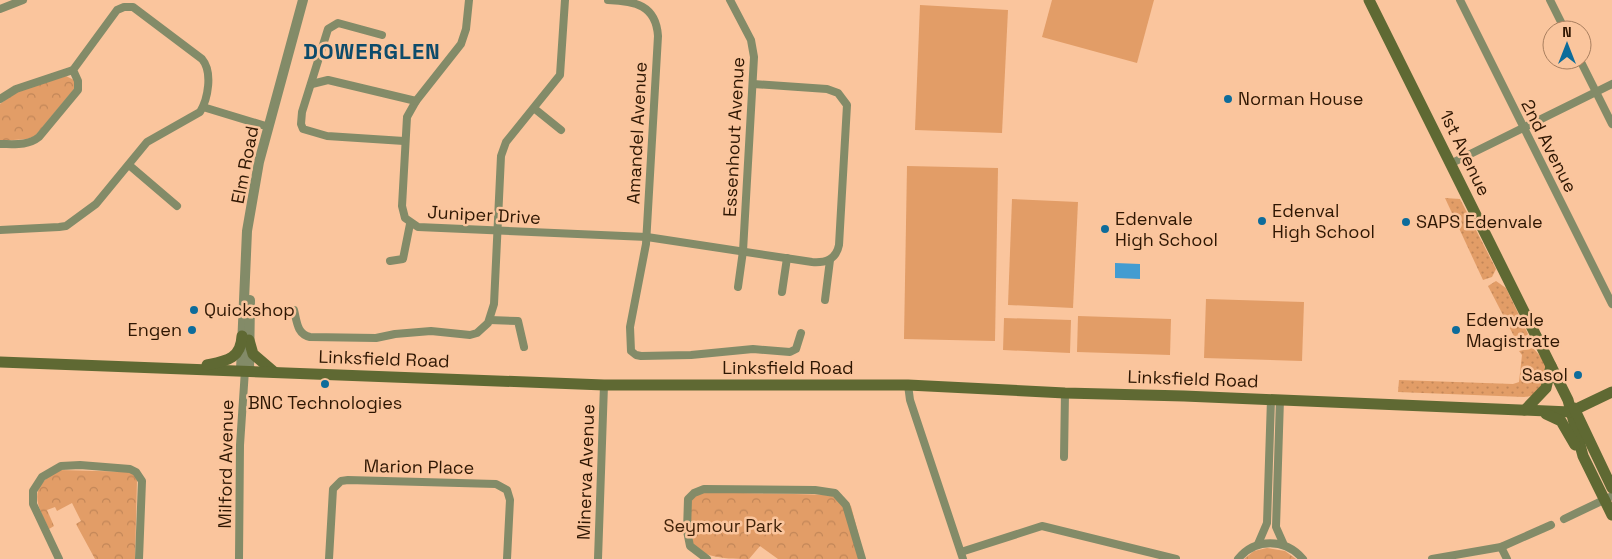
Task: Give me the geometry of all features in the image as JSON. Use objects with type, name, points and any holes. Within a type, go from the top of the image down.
[{"type":"main road","name":"1st Avenue","points":[[1369,0],[1612,488]]},
{"type":"main road","points":[[191,368],[231,360],[245,338]]},
{"type":"main road","points":[[245,338],[253,354],[274,372]]},
{"type":"main road","name":"Linksfield Road","points":[[0,362],[604,385],[908,385],[1065,393],[1276,399],[1529,410],[1572,408]]},
{"type":"main road","points":[[1551,366],[1546,388],[1529,410],[1559,419],[1583,456]]},
{"type":"main road","points":[[1572,408],[1612,392]]},
{"type":"main road","name":"1st Avenue","points":[[1572,408],[1583,456],[1608,498],[1612,515]]},
{"type":"street","points":[[0,9],[23,0]]},
{"type":"street","name":"Elm Road","points":[[245,370],[245,338],[254,224],[251,209],[259,162],[304,0]]},
{"type":"street","name":"Juniper Drive","points":[[469,0],[466,29],[461,44],[416,101],[407,117],[404,141],[402,206],[403,216],[410,224],[418,227],[647,237],[817,262],[830,260]]},
{"type":"street","points":[[294,310],[299,331],[302,335],[310,338],[376,338],[395,334],[431,331],[470,335],[477,332],[490,320],[494,300],[502,151],[506,142],[535,109],[560,75],[565,0]]},
{"type":"street","name":"Amandel Avenue","points":[[608,0],[631,1],[640,5],[653,18],[658,30],[647,237],[637,301],[632,316],[629,340],[631,351],[636,355],[691,355],[758,349],[790,352],[796,349],[801,333]]},
{"type":"street","name":"Essenhout Avenue","points":[[730,0],[752,47],[753,84],[743,251],[738,287]]},
{"type":"street","name":"2nd Avenue","points":[[1460,0],[1612,304]]},
{"type":"street","points":[[1550,0],[1560,20]]},
{"type":"street","points":[[0,99],[16,89],[73,70],[113,15],[124,6],[134,7],[205,62],[209,77],[203,107],[195,116],[156,135],[147,142],[96,204],[66,226],[51,229],[0,230]]},
{"type":"street","points":[[382,35],[346,24],[338,23],[330,26],[300,119],[303,129],[327,136],[404,141]]},
{"type":"street","points":[[317,66],[321,74],[328,80],[416,101]]},
{"type":"street","points":[[0,144],[33,142],[39,137],[78,90],[78,81],[73,70]]},
{"type":"street","points":[[1585,70],[1612,124]]},
{"type":"street","points":[[312,84],[328,80]]},
{"type":"street","points":[[753,84],[827,89],[838,93],[847,105],[839,245],[836,254],[830,260],[825,300]]},
{"type":"street","points":[[1450,164],[1612,84]]},
{"type":"street","points":[[203,107],[269,127]]},
{"type":"street","points":[[535,109],[561,130]]},
{"type":"street","points":[[129,165],[177,206]]},
{"type":"street","points":[[390,261],[403,259],[410,224]]},
{"type":"street","points":[[782,292],[787,258]]},
{"type":"street","points":[[490,320],[518,320],[524,347]]},
{"type":"street","name":"Milford Avenue","points":[[239,559],[240,445],[245,370]]},
{"type":"street","name":"Minerva Avenue","points":[[598,559],[604,385]]},
{"type":"street","points":[[908,385],[910,400],[962,556],[1042,526],[1176,559]]},
{"type":"street","points":[[1064,457],[1065,393]]},
{"type":"street","points":[[1258,544],[1266,527],[1276,399]]},
{"type":"street","points":[[1276,399],[1279,473],[1276,530],[1284,545]]},
{"type":"street","points":[[57,558],[35,512],[32,497],[36,485],[49,471],[69,465],[121,467],[140,475],[142,481],[139,559]]},
{"type":"street","points":[[1269,473],[1279,473]]},
{"type":"street","name":"Marion Place","points":[[329,559],[333,489],[341,481],[348,480],[457,482],[496,484],[504,487],[510,500],[507,559]]},
{"type":"street","points":[[707,559],[690,546],[687,531],[688,499],[694,493],[704,490],[815,490],[835,493],[846,505],[862,559]]},
{"type":"street","points":[[1564,519],[1608,498]]},
{"type":"street","points":[[1432,559],[1501,547],[1551,525]]},
{"type":"street","points":[[1238,559],[1243,553],[1258,544],[1274,543],[1293,549],[1303,559]]},
{"type":"street","points":[[1501,547],[1507,559]]},
{"type":"green space","points":[[1052,0],[1154,0],[1137,63],[1042,37]]},
{"type":"green space","points":[[920,5],[1008,10],[1002,133],[915,130]]},
{"type":"green space","points":[[66,76],[74,80],[75,88],[35,136],[27,139],[0,141],[0,104],[16,92]]},
{"type":"green space","points":[[907,166],[998,168],[995,341],[904,339]]},
{"type":"green space","points":[[1445,198],[1460,199],[1496,269],[1492,277],[1483,280]]},
{"type":"green space","points":[[1012,199],[1078,202],[1073,308],[1008,305]]},
{"type":"green space","points":[[1496,281],[1506,288],[1528,334],[1518,344],[1488,286]]},
{"type":"green space","points":[[1206,299],[1304,302],[1302,361],[1204,358]]},
{"type":"green space","points":[[1078,316],[1171,319],[1170,355],[1077,352]]},
{"type":"green space","points":[[1004,318],[1071,320],[1070,353],[1003,350]]},
{"type":"green space","points":[[1533,348],[1548,365],[1539,395],[1524,397],[1398,392],[1399,380],[1513,384],[1519,382],[1522,355],[1519,351]]},
{"type":"green space","points":[[60,470],[133,472],[137,480],[135,559],[95,559],[76,524],[81,521],[72,503],[57,511],[55,507],[47,510],[54,526],[49,529],[40,511],[37,495],[43,482]]},
{"type":"green space","name":"Seymour Park","points":[[701,492],[836,495],[851,506],[865,559],[778,559],[760,546],[749,559],[724,558],[699,551],[691,539],[690,499]]},
{"type":"green space","points":[[1267,548],[1285,551],[1296,559],[1244,559],[1254,551]]},
{"type":"water","points":[[1115,263],[1140,264],[1140,279],[1115,278]]},
{"type":"place","name":"Norman House","points":[[1228,99]]},
{"type":"place","name":"Edenval High School","points":[[1262,221]]},
{"type":"place","name":"SAPS Edenvale","points":[[1406,222]]},
{"type":"place","name":"Edenvale High School","points":[[1105,229]]},
{"type":"place","name":"Quickshop","points":[[194,310]]},
{"type":"place","name":"Engen","points":[[192,330]]},
{"type":"place","name":"Edenvale Magistrate","points":[[1456,330]]},
{"type":"place","name":"Sasol","points":[[1578,375]]},
{"type":"place","name":"BNC Technologies","points":[[325,384]]},
{"type":"district","name":"DOWERGLEN","points":[[372,51]]}]
